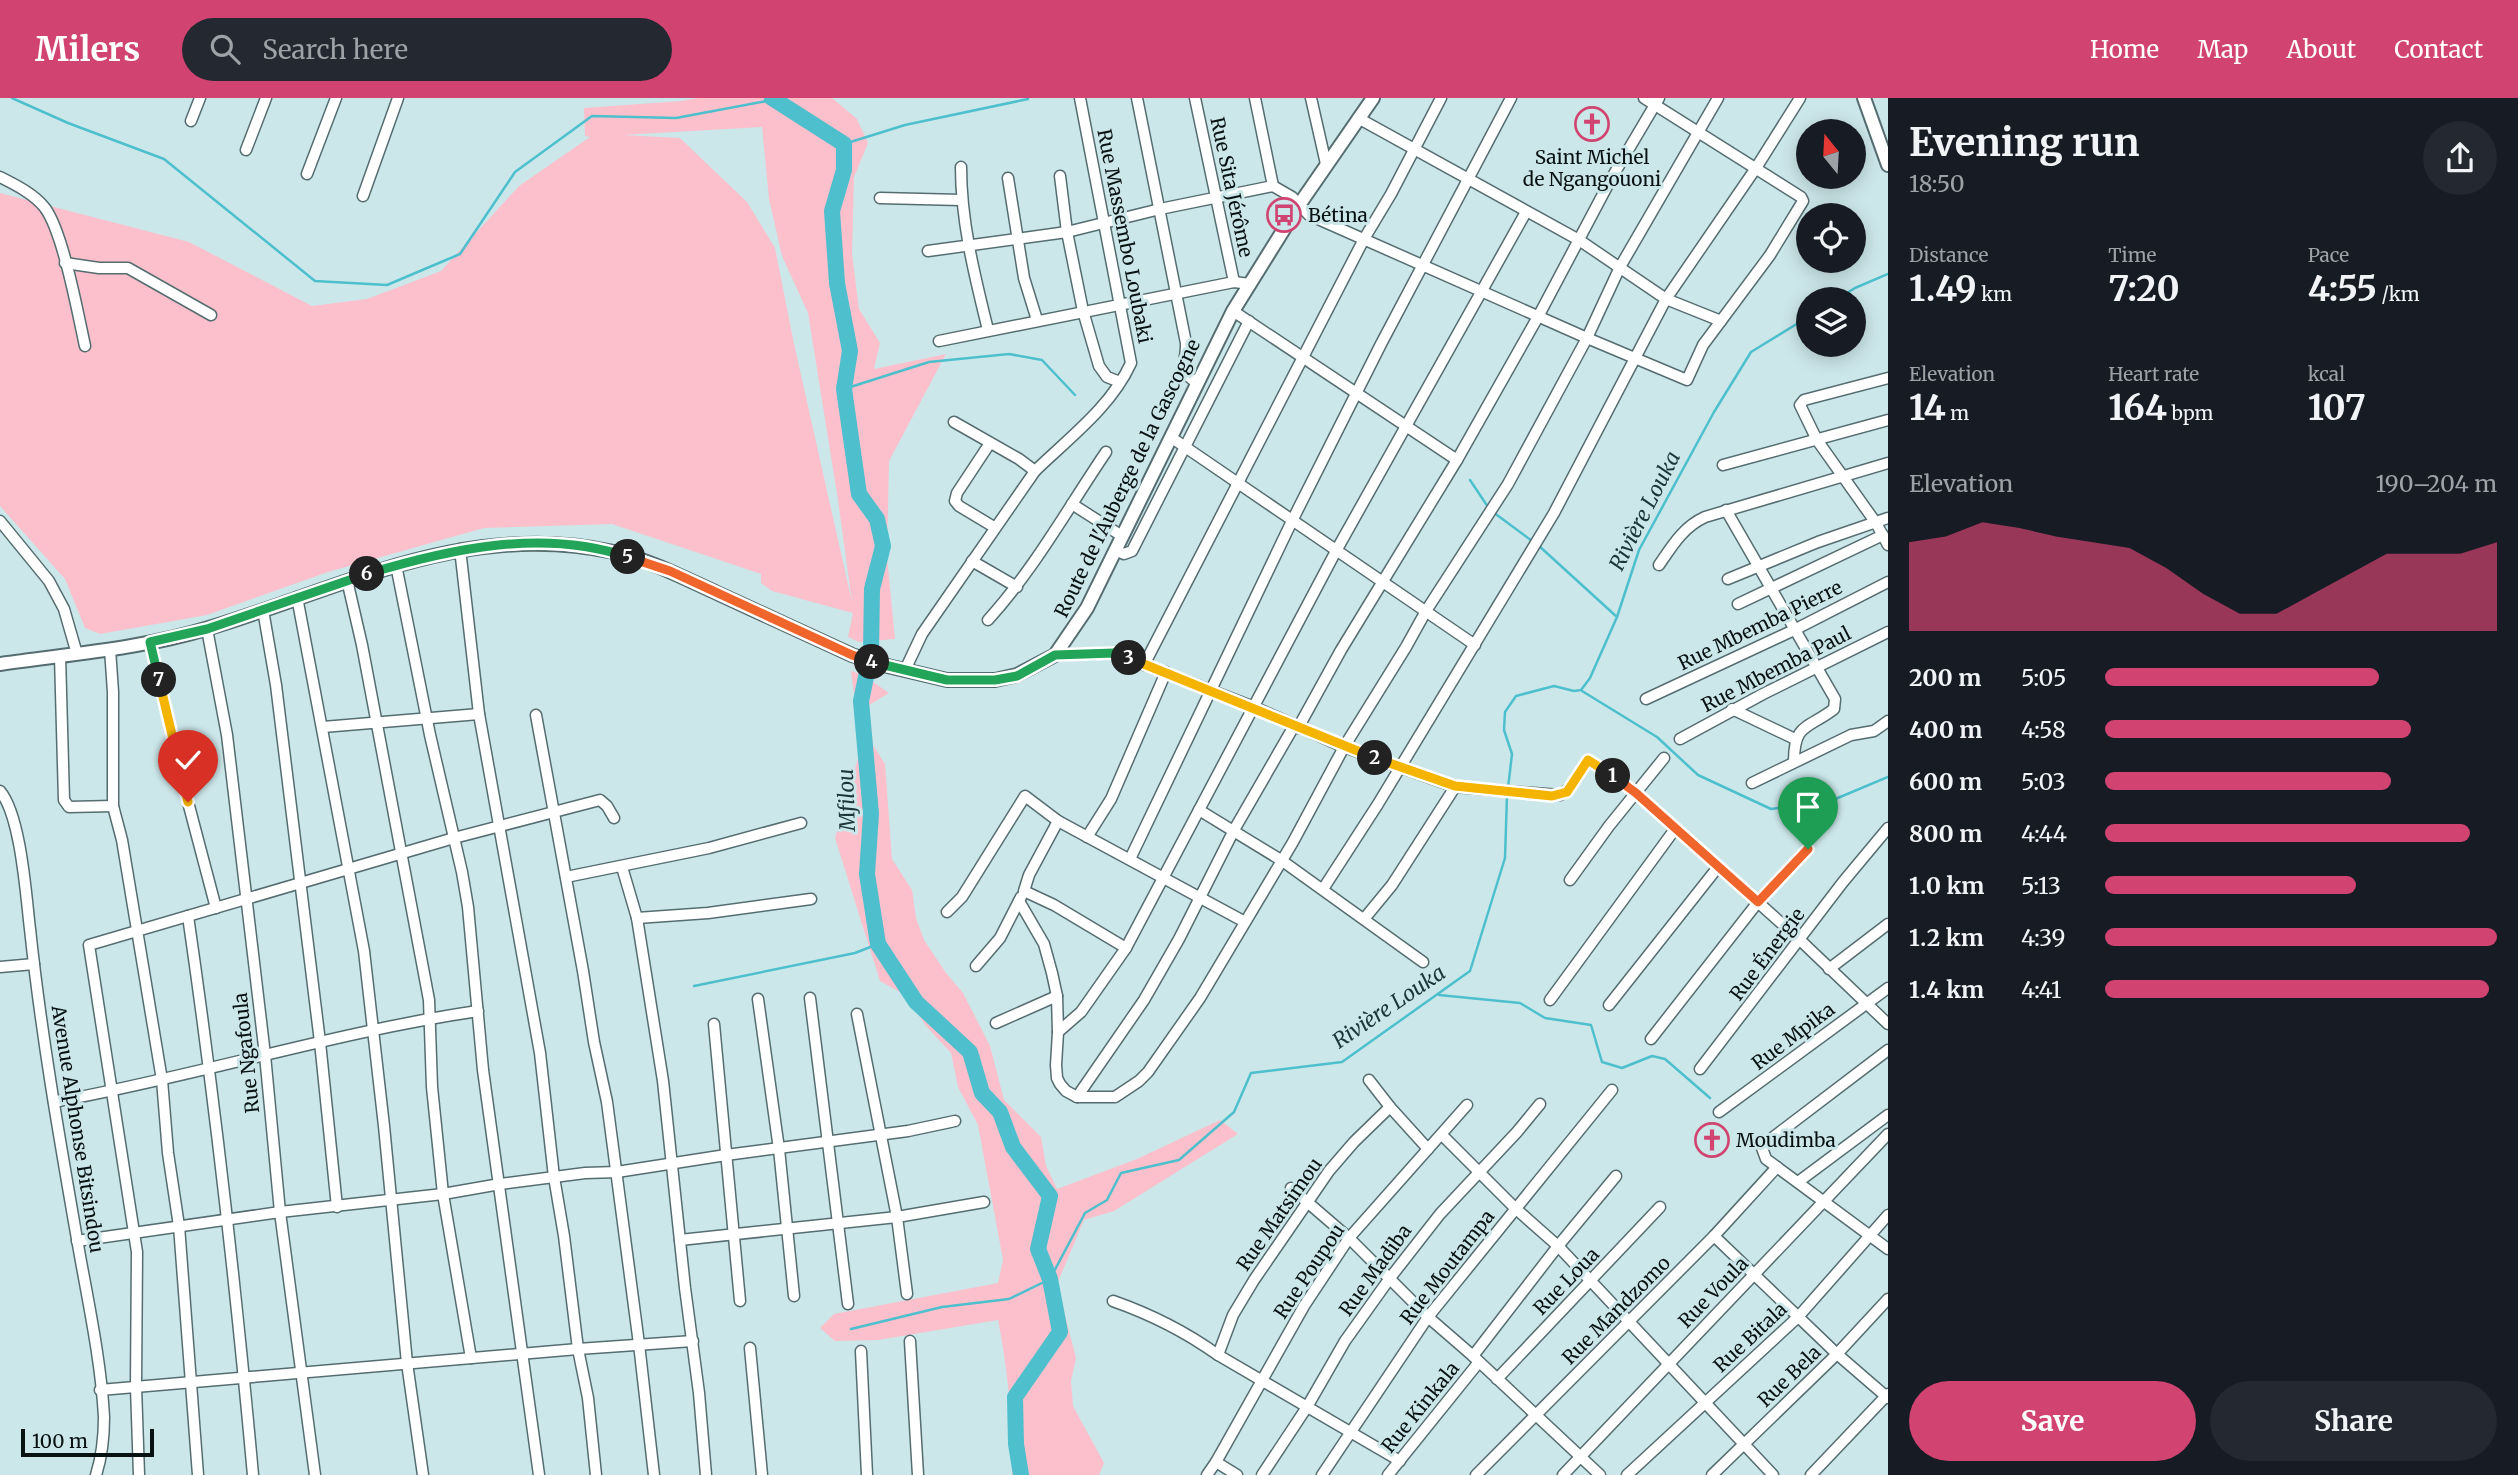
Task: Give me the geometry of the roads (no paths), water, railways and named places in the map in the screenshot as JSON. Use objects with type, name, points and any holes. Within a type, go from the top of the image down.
[{"type":"street","points":[[191,121],[200,98]]},
{"type":"street","points":[[246,150],[266,98]]},
{"type":"street","points":[[307,174],[336,98]]},
{"type":"street","points":[[363,196],[398,98]]},
{"type":"street","name":"Rue Massembo Loubaki","points":[[905,670],[922,634],[1035,471],[1091,419],[1131,363],[1080,98]]},
{"type":"street","points":[[1137,98],[1186,343],[1186,357],[1182,369],[1197,383]]},
{"type":"street","name":"Rue Sita Jérôme","points":[[1195,98],[1234,282]]},
{"type":"street","points":[[1255,98],[1273,186]]},
{"type":"street","points":[[1311,98],[1326,164]]},
{"type":"street","name":"Route de l'Auberge de la Gascogne","points":[[0,664],[110,649],[207,629],[347,580],[460,549],[542,544],[616,553],[670,571],[852,655],[880,664],[947,680],[995,680],[1017,676],[1055,655],[1087,608],[1233,311],[1299,205],[1373,98]]},
{"type":"street","points":[[1144,665],[1364,239],[1391,194],[1441,98]]},
{"type":"street","points":[[1130,859],[1292,521],[1423,263],[1511,98]]},
{"type":"street","points":[[928,251],[1067,232],[1160,209],[1273,186],[1292,197],[1309,215],[1687,380],[1703,345],[1770,255],[1803,201],[1801,197],[1698,133],[1657,101],[1644,98]]},
{"type":"street","points":[[1022,896],[1044,944],[1057,996],[1057,1078],[1066,1091],[1077,1097],[1115,1097],[1139,1081],[1200,998],[1426,611],[1508,484],[1587,338],[1620,267],[1718,98]]},
{"type":"street","points":[[1323,889],[1401,767],[1554,513],[1666,299],[1756,168],[1800,98]]},
{"type":"street","points":[[1864,98],[1888,164]]},
{"type":"street","points":[[1077,1097],[1144,1000],[1201,897],[1234,830],[1457,460],[1539,315],[1611,179],[1657,101]]},
{"type":"street","points":[[1358,118],[1579,240],[1666,299],[1721,321]]},
{"type":"street","points":[[961,167],[961,200],[988,330]]},
{"type":"street","points":[[1060,176],[1067,232],[1083,311],[1102,372],[1120,382]]},
{"type":"street","points":[[0,177],[25,190],[45,209],[55,229],[65,262],[85,346]]},
{"type":"street","points":[[1009,178],[1024,278],[1037,320]]},
{"type":"street","points":[[880,198],[961,200]]},
{"type":"street","points":[[1058,1032],[1081,1012],[1126,948],[1336,551],[1526,212]]},
{"type":"street","points":[[65,262],[99,268],[128,268],[211,315]]},
{"type":"street","points":[[939,341],[1119,303],[1234,282],[1250,284]]},
{"type":"street","points":[[1233,311],[1457,460]]},
{"type":"street","points":[[1115,550],[1128,554],[1140,536],[1248,321]]},
{"type":"street","points":[[1738,604],[1885,540],[1876,523],[1817,440],[1801,409],[1801,402],[1888,378]]},
{"type":"street","points":[[1723,466],[1888,420]]},
{"type":"street","points":[[954,422],[1035,471]]},
{"type":"street","points":[[1172,438],[1475,645]]},
{"type":"street","points":[[990,443],[957,493],[955,501],[994,527]]},
{"type":"street","points":[[988,620],[1017,587],[1107,452]]},
{"type":"street","points":[[1659,565],[1679,536],[1693,522],[1888,463]]},
{"type":"street","points":[[1148,487],[1161,496]]},
{"type":"street","points":[[1072,504],[1124,532],[1140,536]]},
{"type":"street","points":[[1726,510],[1833,693],[1836,704],[1830,712],[1800,732],[1795,739],[1794,761]]},
{"type":"street","points":[[1728,579],[1818,542],[1888,518]]},
{"type":"street","points":[[0,521],[49,581],[64,609],[77,654]]},
{"type":"street","points":[[460,549],[479,714],[534,1017],[578,1349],[588,1398],[596,1475]]},
{"type":"street","points":[[972,561],[1017,587]]},
{"type":"street","points":[[396,565],[468,907],[483,1070],[539,1475]]},
{"type":"street","points":[[347,580],[416,923],[431,1017],[432,1087],[443,1194],[471,1358]]},
{"type":"street","name":"Rue Mbemba Pierre","points":[[1646,699],[1794,630],[1888,582]]},
{"type":"street","points":[[297,597],[364,951],[407,1363],[424,1475]]},
{"type":"street","points":[[263,610],[276,685],[320,1042],[337,1207]]},
{"type":"street","name":"Rue Ngafoula","points":[[207,629],[227,735],[265,1055],[280,1212],[315,1475]]},
{"type":"street","name":"Rue Mbemba Paul","points":[[1680,739],[1732,709],[1888,632]]},
{"type":"street","points":[[150,642],[216,908]]},
{"type":"street","points":[[110,649],[113,692],[113,806],[122,840],[162,1080],[168,1153],[179,1226],[198,1475]]},
{"type":"street","points":[[1055,655],[1114,653],[1254,707],[1345,747],[1455,786],[1560,795],[1569,789],[1588,760],[1636,793],[1800,940],[1888,1024]]},
{"type":"street","points":[[60,656],[64,800],[69,807],[113,806]]},
{"type":"street","points":[[1087,837],[1111,799],[1166,672]]},
{"type":"street","points":[[1732,709],[1795,739]]},
{"type":"street","points":[[323,727],[479,714]]},
{"type":"street","points":[[536,715],[607,1102],[654,1475]]},
{"type":"street","points":[[1752,783],[1851,735],[1874,731],[1888,720]]},
{"type":"street","points":[[1570,880],[1664,758]]},
{"type":"street","points":[[1364,919],[1392,885],[1455,786]]},
{"type":"street","name":"Avenue Alphonse Bitsindou","points":[[0,791],[7,799],[15,827],[26,887],[54,1102],[104,1416],[103,1444],[96,1475]]},
{"type":"street","points":[[947,912],[962,897],[1026,796],[1058,821],[1245,922]]},
{"type":"street","points":[[139,1475],[135,1232],[110,1092],[89,944],[500,825],[600,800],[614,818]]},
{"type":"street","points":[[1199,810],[1281,860],[1423,962]]},
{"type":"street","points":[[975,966],[1000,938],[1058,821]]},
{"type":"street","points":[[566,877],[709,848],[801,823]]},
{"type":"street","name":"Rue Énergie","points":[[1700,1069],[1843,882],[1888,828]]},
{"type":"street","points":[[1550,1000],[1675,829]]},
{"type":"street","points":[[1651,1039],[1758,902],[1808,849]]},
{"type":"street","points":[[622,867],[637,918],[663,1082],[706,1475]]},
{"type":"street","points":[[1609,1005],[1718,867]]},
{"type":"street","points":[[1022,896],[1054,905],[1126,948]]},
{"type":"street","points":[[637,918],[708,913],[811,899]]},
{"type":"street","points":[[188,916],[209,1069],[253,1475]]},
{"type":"street","points":[[1829,969],[1888,924]]},
{"type":"street","points":[[0,967],[34,964]]},
{"type":"street","name":"Rue Mpika","points":[[1719,1112],[1888,988]]},
{"type":"street","points":[[996,1023],[1057,996]]},
{"type":"street","points":[[810,998],[848,1304]]},
{"type":"street","points":[[758,999],[779,1149],[794,1296]]},
{"type":"street","points":[[54,1102],[110,1092],[431,1017],[478,1011]]},
{"type":"street","points":[[858,1014],[897,1217],[907,1294]]},
{"type":"street","points":[[714,1024],[740,1301]]},
{"type":"street","points":[[1888,1050],[1767,1142],[1762,1151],[1766,1159],[1888,1249]]},
{"type":"street","points":[[1370,1080],[1428,1149]]},
{"type":"street","name":"Rue Moutampa","points":[[1322,1475],[1427,1317],[1612,1090]]},
{"type":"street","name":"Rue Madiba","points":[[1262,1475],[1307,1407],[1345,1341],[1390,1278],[1440,1214],[1540,1104]]},
{"type":"street","name":"Rue Poupou","points":[[1207,1475],[1304,1306],[1349,1238],[1467,1105]]},
{"type":"street","name":"Rue Matsimou","points":[[1218,1355],[1240,1303],[1307,1202],[1354,1142],[1390,1107]]},
{"type":"street","points":[[1798,1182],[1888,1115]]},
{"type":"street","points":[[77,1241],[280,1212],[392,1201],[554,1177],[617,1172],[726,1154],[882,1135],[955,1121]]},
{"type":"street","name":"Rue Voula","points":[[1563,1475],[1888,1134]]},
{"type":"street","points":[[1442,1135],[1558,1246],[1773,1475]]},
{"type":"street","name":"Rue Mandzomo","points":[[1476,1475],[1714,1236],[1777,1167]]},
{"type":"street","points":[[1476,1359],[1558,1246],[1616,1176]]},
{"type":"street","points":[[1290,1188],[1349,1238],[1427,1317],[1600,1475]]},
{"type":"street","points":[[680,1240],[897,1217],[984,1202]]},
{"type":"street","name":"Rue Loua","points":[[1497,1379],[1660,1207]]},
{"type":"street","name":"Rue Bitala","points":[[1627,1475],[1798,1317],[1888,1215]]},
{"type":"street","points":[[1714,1236],[1837,1354],[1887,1396],[1811,1475]]},
{"type":"street","name":"Rue Bela","points":[[1712,1475],[1837,1354],[1888,1299]]},
{"type":"street","points":[[1113,1301],[1144,1312],[1202,1344],[1400,1461]]},
{"type":"street","points":[[910,1340],[918,1475]]},
{"type":"street","points":[[100,1390],[522,1353],[693,1341]]},
{"type":"street","points":[[750,1348],[762,1475]]},
{"type":"street","points":[[861,1351],[867,1475]]},
{"type":"street","name":"Rue Kinkala","points":[[1388,1475],[1476,1359]]},
{"type":"street","points":[[1216,1462],[1237,1475]]},
{"type":"waterway","points":[[12,98],[68,123],[164,159],[315,281],[387,285],[460,254],[515,172],[592,116],[676,118],[772,100]]},
{"type":"waterway","name":"Mfilou","points":[[772,98],[844,144],[844,170],[832,211],[837,283],[850,351],[844,389],[859,494],[877,519],[883,546],[872,589],[871,653],[861,701],[871,814],[867,874],[878,944],[916,1002],[970,1052],[982,1093],[1000,1112],[1013,1147],[1050,1196],[1038,1249],[1050,1279],[1060,1332],[1015,1397],[1016,1444],[1021,1475]]},
{"type":"waterway","points":[[844,144],[905,125],[1028,99]]},
{"type":"waterway","name":"Rivière Louka","points":[[1857,287],[1888,274]]},
{"type":"waterway","name":"Rivière Louka","points":[[1508,788],[1512,754],[1504,730],[1505,712],[1516,696],[1554,686],[1581,690],[1590,678],[1617,617],[1639,550],[1714,412],[1751,352],[1796,324]]},
{"type":"waterway","points":[[844,389],[929,362],[1009,354],[1042,360],[1075,395]]},
{"type":"waterway","points":[[1470,480],[1488,507]]},
{"type":"waterway","points":[[1493,512],[1532,541]]},
{"type":"waterway","points":[[1538,545],[1617,617]]},
{"type":"waterway","points":[[1582,691],[1657,737],[1698,775],[1771,809],[1833,800],[1888,777]]},
{"type":"waterway","name":"Rivière Louka","points":[[851,1329],[942,1307],[1009,1299],[1050,1279],[1085,1213],[1107,1200],[1121,1173],[1179,1160],[1234,1112],[1251,1073],[1342,1062],[1470,971],[1505,858],[1507,795]]},
{"type":"waterway","points":[[694,986],[855,953],[878,944]]},
{"type":"waterway","points":[[1439,995],[1520,1003],[1545,1018],[1591,1025],[1602,1062],[1622,1068],[1652,1056],[1665,1059],[1710,1098]]},
{"type":"place","name":"Saint Michel de Ngangouoni","points":[[1592,124]]},
{"type":"place","name":"Bétina","points":[[1284,215]]},
{"type":"place","name":"Moudimba","points":[[1712,1140]]}]
